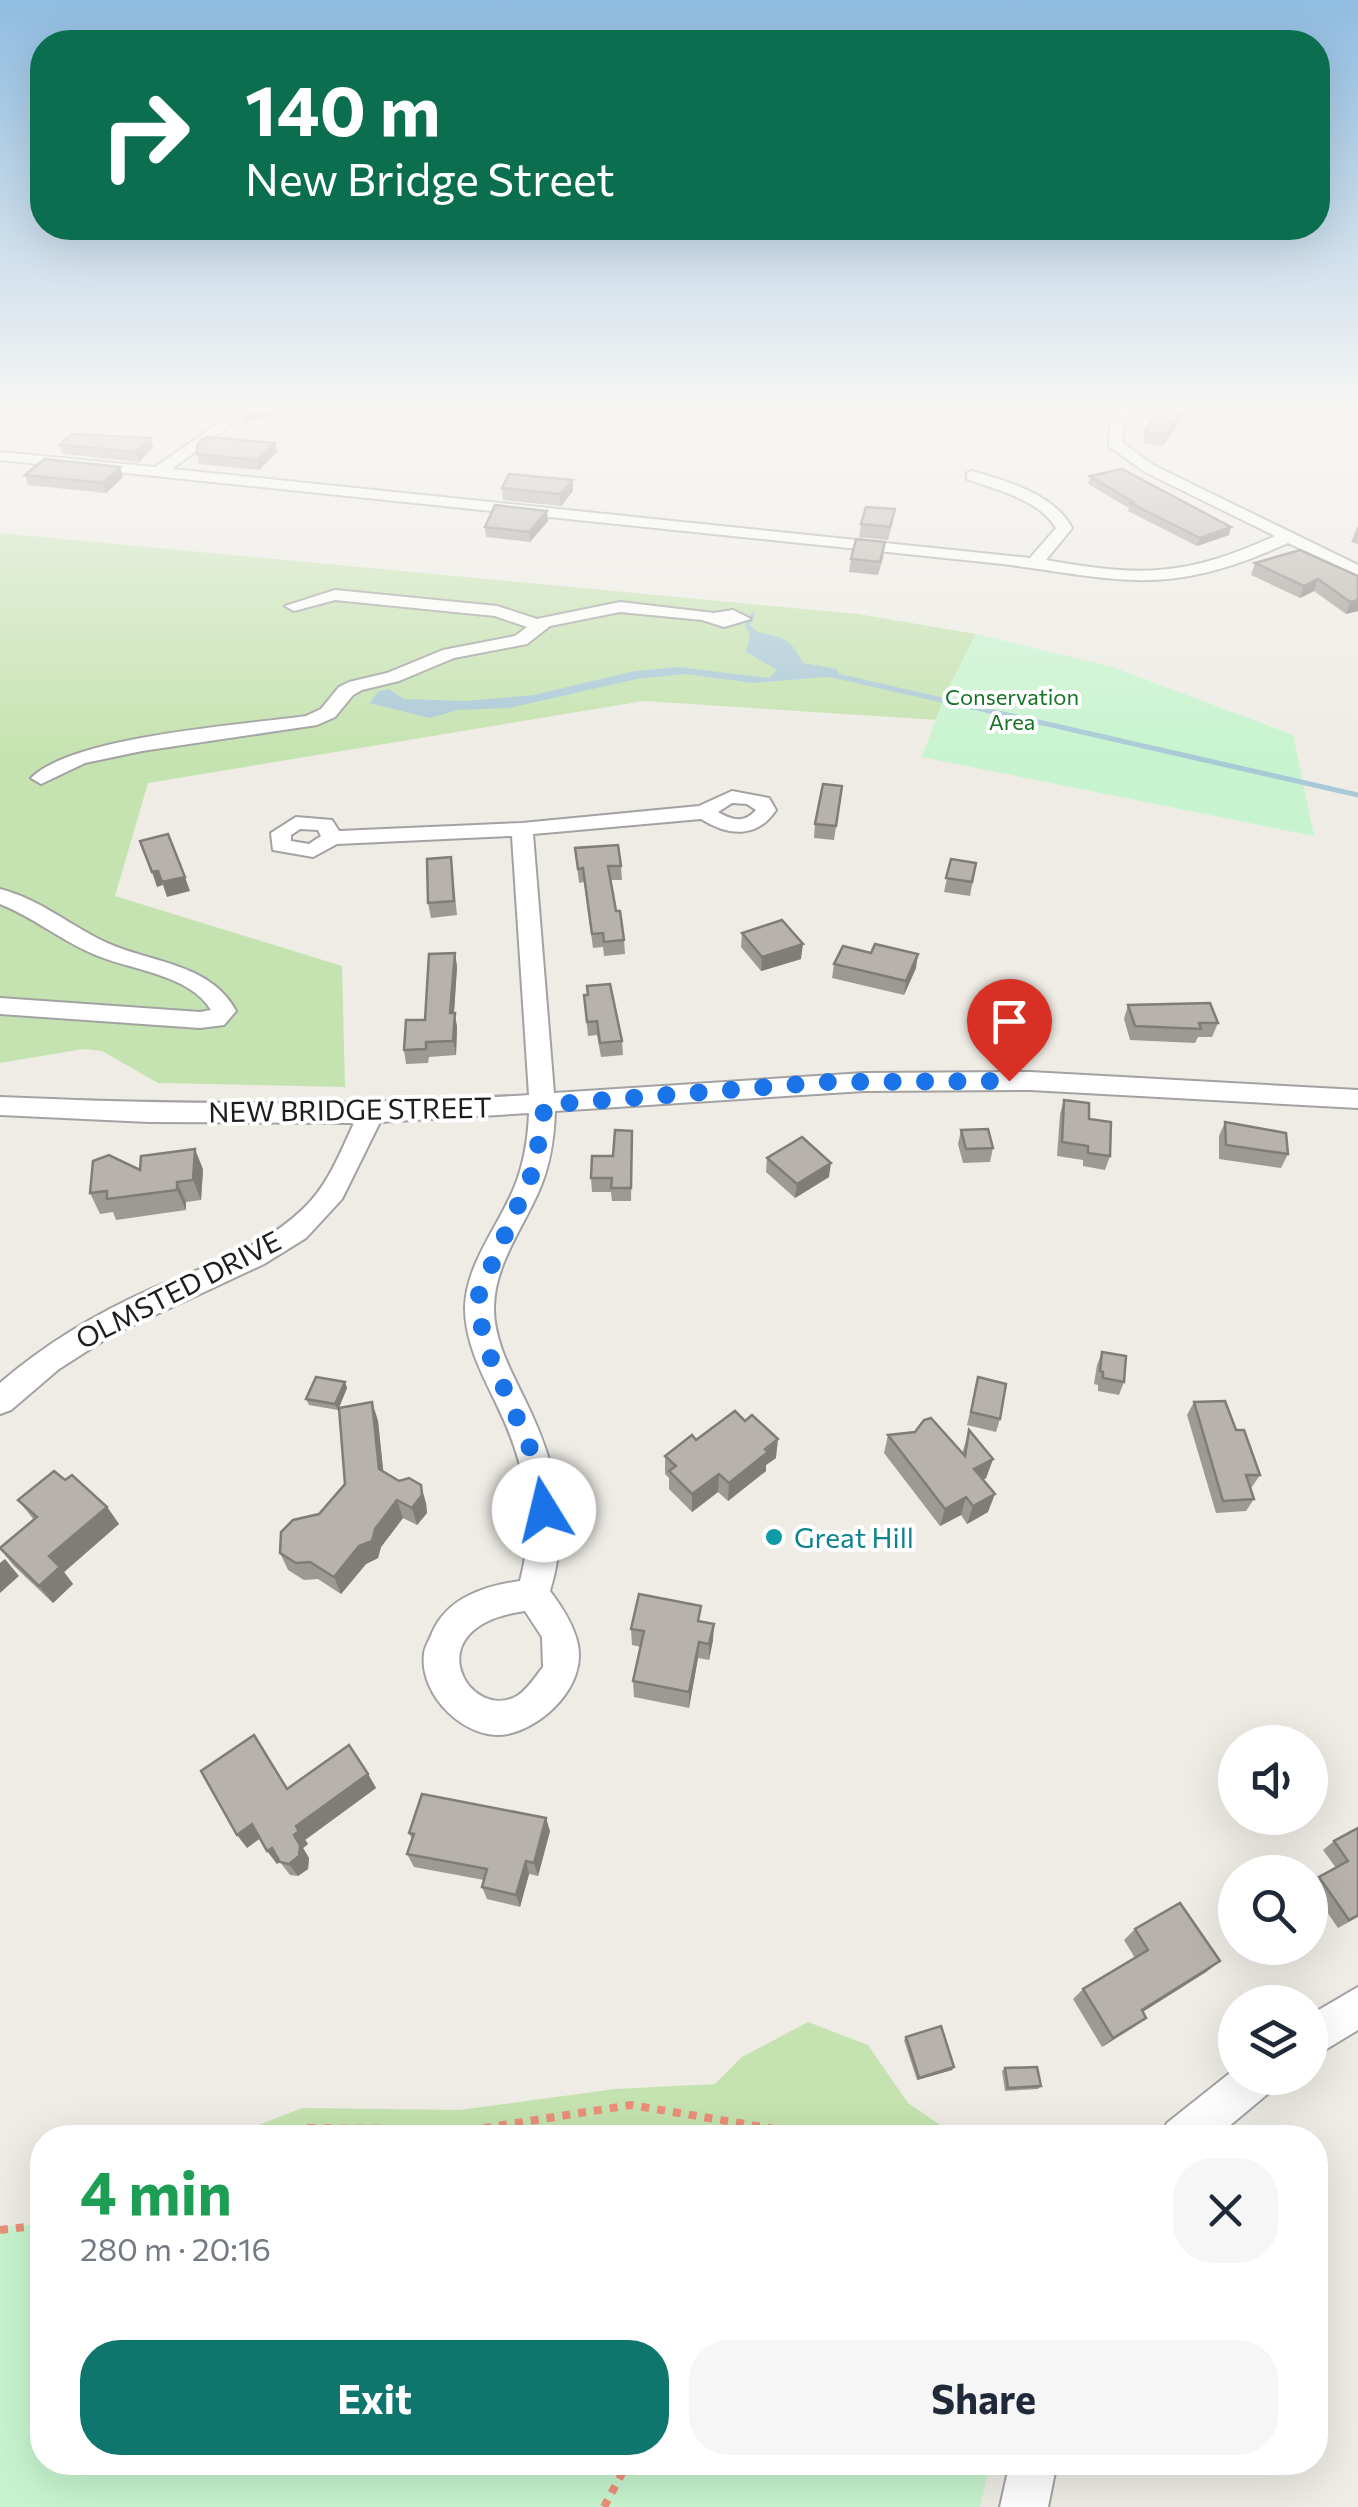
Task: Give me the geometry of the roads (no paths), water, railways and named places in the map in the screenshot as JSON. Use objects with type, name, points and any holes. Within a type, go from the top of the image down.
[{"type":"street","points":[[645,523],[1166,577],[1230,562],[1289,536]]},
{"type":"street","points":[[1036,563],[1064,528],[1062,523]]},
{"type":"street","points":[[1262,523],[1358,570]]},
{"type":"street","points":[[294,606],[335,595],[496,611],[538,624],[620,607],[714,618]]},
{"type":"street","points":[[41,778],[79,759],[142,745],[310,721],[328,713],[346,691],[356,686],[392,678],[449,654],[521,640],[538,624]]},
{"type":"street","points":[[332,838],[522,829],[705,812]]},
{"type":"street","points":[[522,829],[534,1017],[545,1105],[534,1169],[479,1294],[481,1324],[490,1356],[536,1462],[544,1510],[544,1562],[532,1595]]},
{"type":"street","points":[[0,896],[42,913],[103,950],[142,961],[218,996],[224,1011],[216,1018],[200,1020],[0,1006]]},
{"type":"street","name":"NEW BRIDGE STREET","points":[[0,1106],[149,1113],[371,1114],[852,1082],[1030,1081],[1358,1099]]},
{"type":"street","name":"OLMSTED DRIVE","points":[[0,1401],[37,1368],[84,1335],[265,1250],[313,1216],[330,1195],[371,1114]]},
{"type":"street","points":[[1328,2027],[1358,2007]]},
{"type":"street","points":[[1198,2125],[1235,2095]]},
{"type":"street","points":[[1024,2507],[1031,2475]]},
{"type":"water","points":[[747,628],[786,641],[803,663],[837,669],[840,676],[752,683],[685,674],[637,679],[509,708],[458,710],[430,718],[369,703],[379,691],[389,689],[404,699],[465,701],[533,695],[635,671],[679,667],[769,678],[777,670],[746,652],[750,636]]},
{"type":"waterway","points":[[753,614],[747,626],[760,636]]},
{"type":"waterway","points":[[828,674],[1358,795]]},
{"type":"place","name":"Great Hill","points":[[774,1537]]},
{"type":"park label","name":"Conservation Area","points":[[1012,708]]}]
